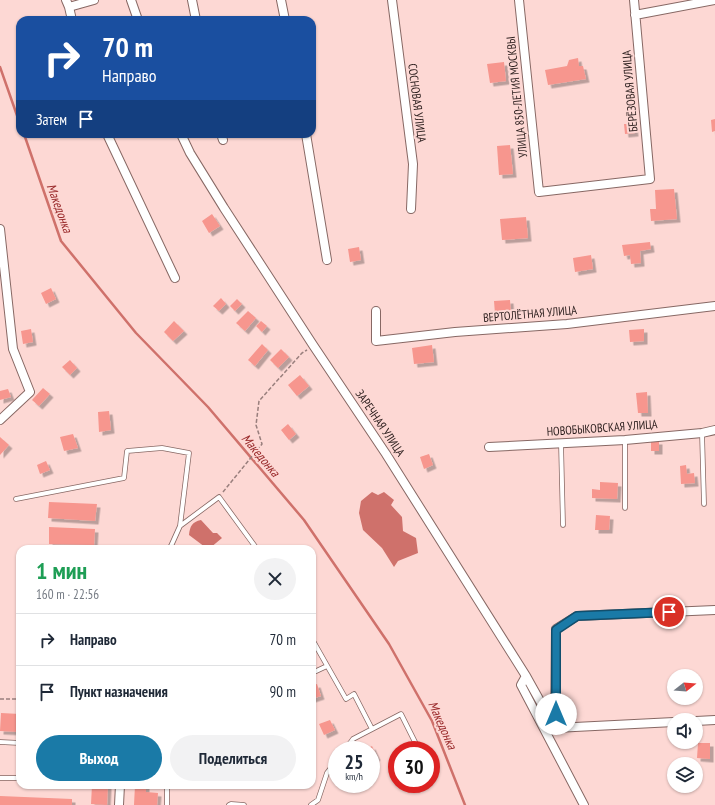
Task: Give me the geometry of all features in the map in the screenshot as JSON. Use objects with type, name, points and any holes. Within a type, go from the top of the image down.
[{"type":"street","points":[[71,16],[67,3],[94,0]]},
{"type":"street","points":[[131,0],[137,16]]},
{"type":"street","points":[[192,0],[195,16]]},
{"type":"street","points":[[281,0],[284,16]]},
{"type":"street","name":"СОСНОВАЯ УЛИЦА","points":[[392,0],[412,164],[411,209]]},
{"type":"street","name":"УЛИЦА 850-ЛЕТИЯ МОСКВЫ","points":[[519,0],[539,192],[650,179]]},
{"type":"street","name":"БЕРЁЗОВАЯ УЛИЦА","points":[[634,0],[650,179]]},
{"type":"street","points":[[635,15],[715,0]]},
{"type":"street","points":[[109,138],[175,278]]},
{"type":"street","name":"ЗАРЕЧНАЯ УЛИЦА","points":[[183,138],[190,153],[313,346],[386,454],[526,676],[555,728]]},
{"type":"street","points":[[307,138],[327,260]]},
{"type":"street","points":[[0,229],[13,349],[30,392],[0,420]]},
{"type":"street","name":"ВЕРТОЛЁТНАЯ УЛИЦА","points":[[376,312],[376,341],[455,332],[567,324],[715,306]]},
{"type":"street","name":"НОВОБЫКОВСКАЯ УЛИЦА","points":[[489,447],[625,440],[702,433],[715,430]]},
{"type":"street","points":[[667,722],[555,728],[556,630],[577,616],[715,610]]},
{"type":"street","points":[[526,676],[521,685],[584,805]]},
{"type":"street","points":[[703,721],[715,720]]},
{"type":"street","points":[[119,805],[120,789]]},
{"type":"lane","points":[[702,433],[704,504]]},
{"type":"lane","points":[[625,440],[625,508]]},
{"type":"lane","points":[[561,443],[563,525]]},
{"type":"lane","points":[[16,499],[124,478],[127,451],[162,448],[189,453],[180,526],[171,545]]},
{"type":"lane","points":[[180,526],[219,497],[254,545]]},
{"type":"lane","points":[[316,646],[346,699],[354,694],[372,729]]},
{"type":"lane","points":[[316,671],[327,666]]},
{"type":"lane","points":[[352,741],[401,714],[414,741]]},
{"type":"lane","points":[[0,742],[16,743]]},
{"type":"lane","points":[[311,805],[318,800],[328,772]]},
{"type":"lane","points":[[0,778],[16,778]]},
{"type":"lane","points":[[167,789],[168,805]]},
{"type":"lane","points":[[229,805],[244,805]]},
{"type":"path","points":[[219,497],[262,444],[256,425],[259,401],[302,353],[313,346]]},
{"type":"path","points":[[0,698],[16,699]]},
{"type":"shaded area","points":[[372,492],[378,495],[384,492],[394,500],[391,505],[402,517],[403,531],[416,538],[418,553],[398,561],[394,567],[382,548],[363,530],[359,513],[361,501]]},
{"type":"shaded area","points":[[201,520],[213,533],[217,533],[222,538],[214,545],[202,545],[189,535],[190,529],[195,522]]},
{"type":"building","points":[[578,58],[579,66],[583,66],[586,79],[548,85],[545,70],[567,66],[569,60]]},
{"type":"building","points":[[504,62],[506,81],[490,83],[487,64]]},
{"type":"building","points":[[715,119],[715,131],[712,132],[711,120]]},
{"type":"building","points":[[624,124],[634,124],[635,133],[625,134]]},
{"type":"building","points":[[510,145],[513,174],[499,175],[497,146]]},
{"type":"building","points":[[674,189],[677,219],[651,221],[650,209],[656,209],[655,190]]},
{"type":"building","points":[[212,214],[220,226],[209,233],[202,221]]},
{"type":"building","points":[[526,217],[528,238],[502,240],[500,219]]},
{"type":"building","points":[[650,242],[651,249],[640,251],[641,263],[631,264],[630,255],[624,256],[622,245]]},
{"type":"building","points":[[359,247],[361,260],[350,262],[348,249]]},
{"type":"building","points":[[591,255],[593,269],[575,272],[573,258]]},
{"type":"building","points":[[51,288],[56,299],[46,304],[41,293]]},
{"type":"building","points":[[221,298],[226,304],[219,311],[213,306]]},
{"type":"building","points":[[237,299],[242,304],[235,311],[230,306]]},
{"type":"building","points":[[510,300],[511,313],[495,314],[494,301]]},
{"type":"building","points":[[248,311],[256,318],[245,331],[236,323]]},
{"type":"building","points":[[174,321],[184,331],[173,341],[164,332]]},
{"type":"building","points":[[261,321],[267,326],[262,332],[256,326]]},
{"type":"building","points":[[31,329],[33,342],[23,344],[21,331]]},
{"type":"building","points":[[644,329],[644,341],[630,342],[629,330]]},
{"type":"building","points":[[262,344],[268,350],[255,366],[248,360]]},
{"type":"building","points":[[432,345],[434,362],[414,364],[412,348]]},
{"type":"building","points":[[281,349],[289,357],[278,368],[270,360]]},
{"type":"building","points":[[70,360],[77,368],[70,375],[62,367]]},
{"type":"building","points":[[300,375],[309,386],[297,396],[288,385]]},
{"type":"building","points":[[43,388],[50,394],[39,406],[32,400]]},
{"type":"building","points":[[8,389],[11,397],[0,400],[0,391]]},
{"type":"building","points":[[647,392],[648,413],[638,413],[636,393]]},
{"type":"building","points":[[109,411],[111,430],[99,432],[98,412]]},
{"type":"building","points":[[288,424],[296,434],[289,440],[281,430]]},
{"type":"building","points":[[73,434],[78,448],[64,451],[60,437]]},
{"type":"building","points":[[0,437],[9,445],[0,455]]},
{"type":"building","points":[[651,441],[659,441],[659,451],[651,451]]},
{"type":"building","points":[[429,454],[433,465],[424,469],[420,457]]},
{"type":"building","points":[[46,461],[50,470],[40,474],[37,465]]},
{"type":"building","points":[[686,465],[687,474],[694,473],[695,483],[681,484],[680,466]]},
{"type":"building","points":[[600,482],[618,483],[617,499],[592,498],[592,489],[600,490]]},
{"type":"building","points":[[49,502],[97,504],[95,521],[48,518]]},
{"type":"building","points":[[596,515],[610,516],[609,530],[595,530]]},
{"type":"building","points":[[49,527],[95,529],[94,545],[49,544]]},
{"type":"building","points":[[316,684],[321,696],[316,698]]},
{"type":"building","points":[[1,713],[16,714],[16,732],[0,731]]},
{"type":"building","points":[[330,720],[335,730],[324,735],[319,724]]},
{"type":"building","points":[[703,743],[710,743],[710,759],[697,757],[698,749],[703,749]]},
{"type":"building","points":[[92,789],[108,789],[107,805],[91,804]]},
{"type":"building","points":[[135,789],[146,789],[146,792],[158,793],[157,805],[134,805]]},
{"type":"building","points":[[0,796],[72,799],[72,805],[0,805]]},
{"type":"waterway","name":"Македонка","points":[[0,67],[16,113]]},
{"type":"waterway","name":"Македонка","points":[[25,138],[61,241],[136,333],[208,407],[304,520],[389,644],[432,721],[465,805]]},
{"type":"route","points":[[556,714],[556,630],[577,616],[669,612]]}]
